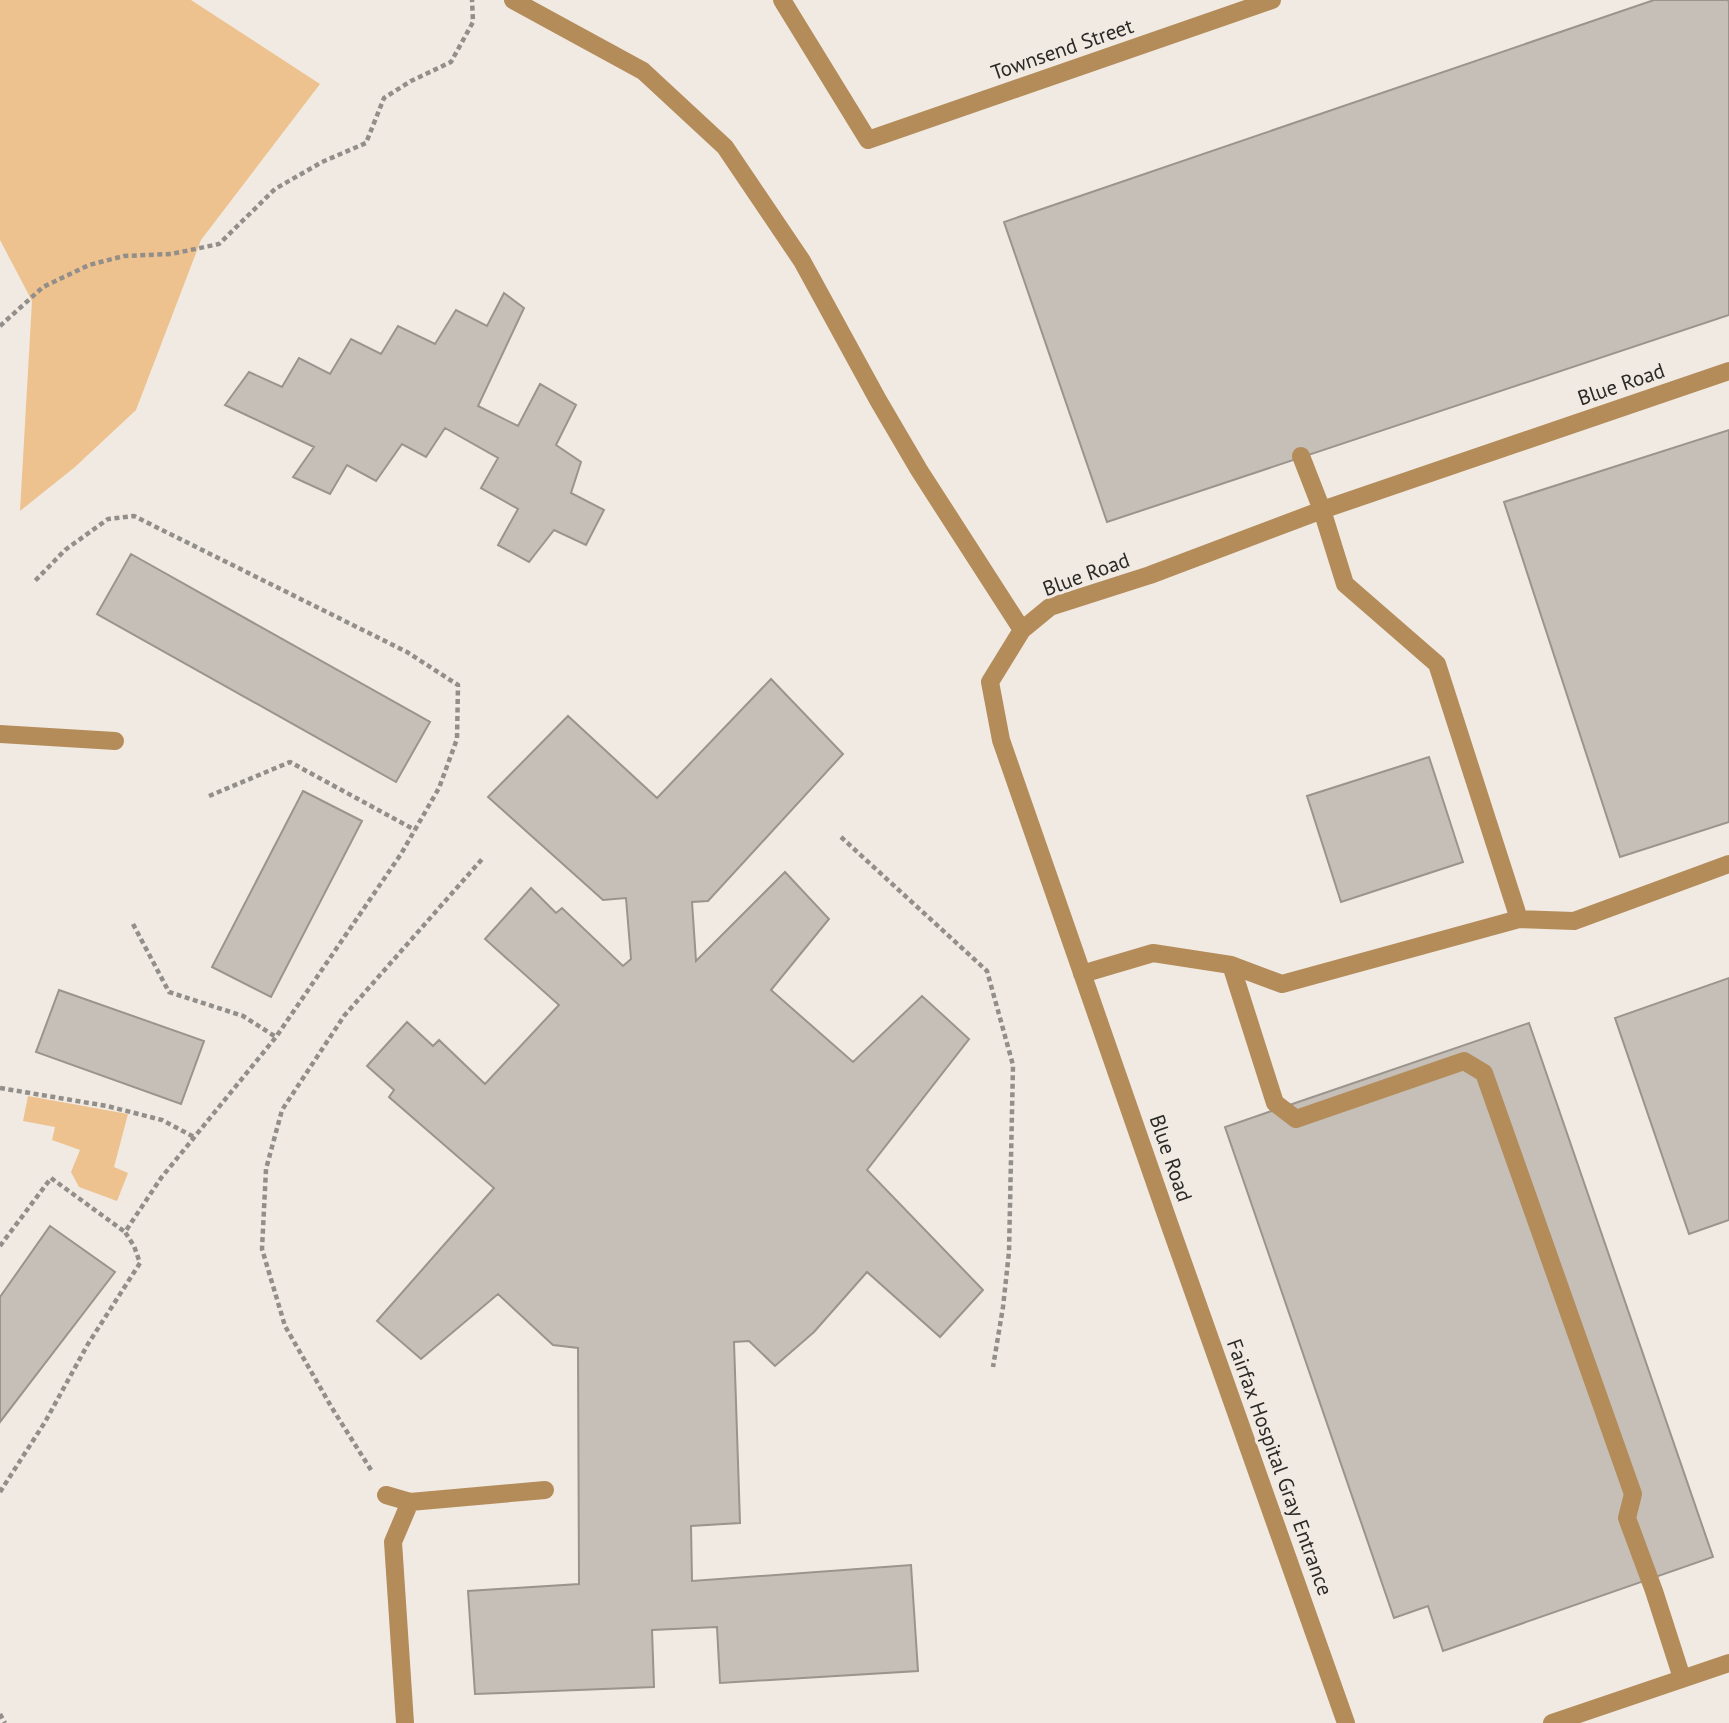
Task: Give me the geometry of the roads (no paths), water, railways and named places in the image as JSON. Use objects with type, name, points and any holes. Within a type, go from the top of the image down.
[{"type":"street","points":[[513,0],[643,71],[724,147],[802,261],[919,470],[1022,630]]},
{"type":"street","name":"Townsend Street","points":[[782,0],[868,140],[1271,0]]},
{"type":"street","name":"Blue Road","points":[[1170,1226],[1001,740],[990,682],[1022,630],[1050,607],[1150,575],[1322,510],[1729,371]]},
{"type":"street","points":[[1301,456],[1322,510],[1345,584],[1437,664],[1519,919]]},
{"type":"street","points":[[0,734],[115,741]]},
{"type":"street","points":[[1082,974],[1153,953],[1231,965],[1282,984],[1519,919],[1574,921],[1729,864]]},
{"type":"street","points":[[1231,965],[1275,1103],[1296,1119],[1464,1061],[1484,1073],[1633,1494],[1627,1518],[1682,1678]]},
{"type":"street","name":"Fairfax Hospital Gray Entrance","points":[[1170,1226],[1346,1723]]},
{"type":"street","points":[[386,1495],[410,1502],[545,1490]]},
{"type":"street","points":[[405,1723],[393,1542],[410,1502]]},
{"type":"street","points":[[1552,1723],[1729,1663]]}]
